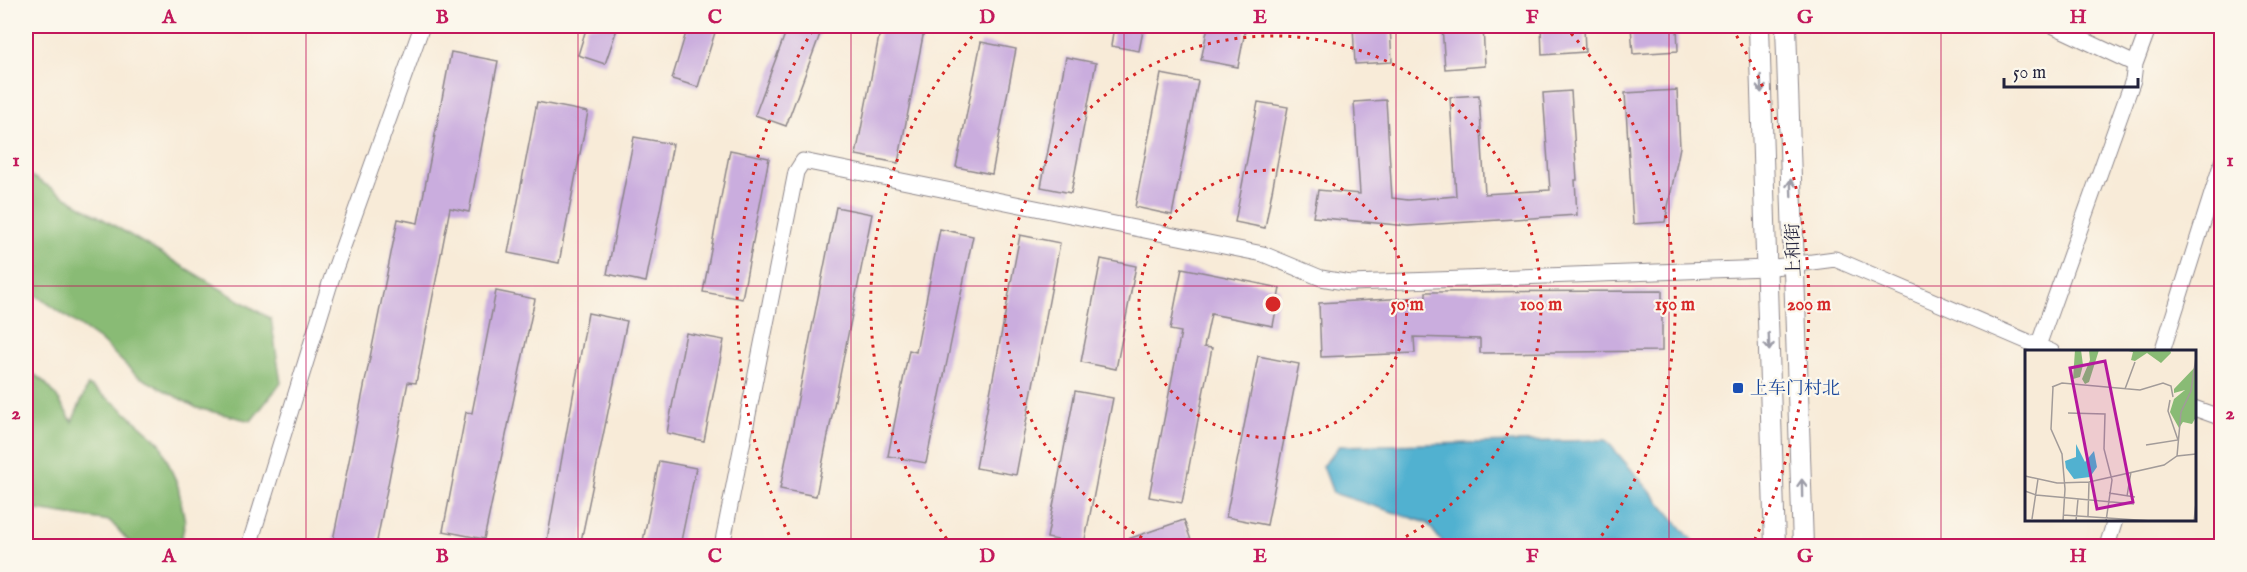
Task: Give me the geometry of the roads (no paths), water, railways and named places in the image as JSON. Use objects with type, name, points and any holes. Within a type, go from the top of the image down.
[{"type":"street","points":[[249,546],[331,280],[422,26]]},
{"type":"street","name":"上和街","points":[[1759,26],[1775,546]]},
{"type":"street","name":"上和街","points":[[1786,26],[1803,546]]},
{"type":"street","points":[[2054,26],[2135,64]]},
{"type":"street","points":[[722,546],[796,172],[803,161],[1263,254],[1321,278],[1350,283],[1767,268],[1835,260],[2045,349],[2149,26]]},
{"type":"street","points":[[2162,350],[2222,162]]},
{"type":"street","points":[[2196,409],[2222,418]]},
{"type":"street","points":[[2107,546],[2114,521]]},
{"type":"water","points":[[1606,440],[1697,546],[1445,546],[1427,523],[1333,493],[1323,466],[1339,446]]},
{"type":"place","name":"上车门村北","points":[[1738,388]]}]
